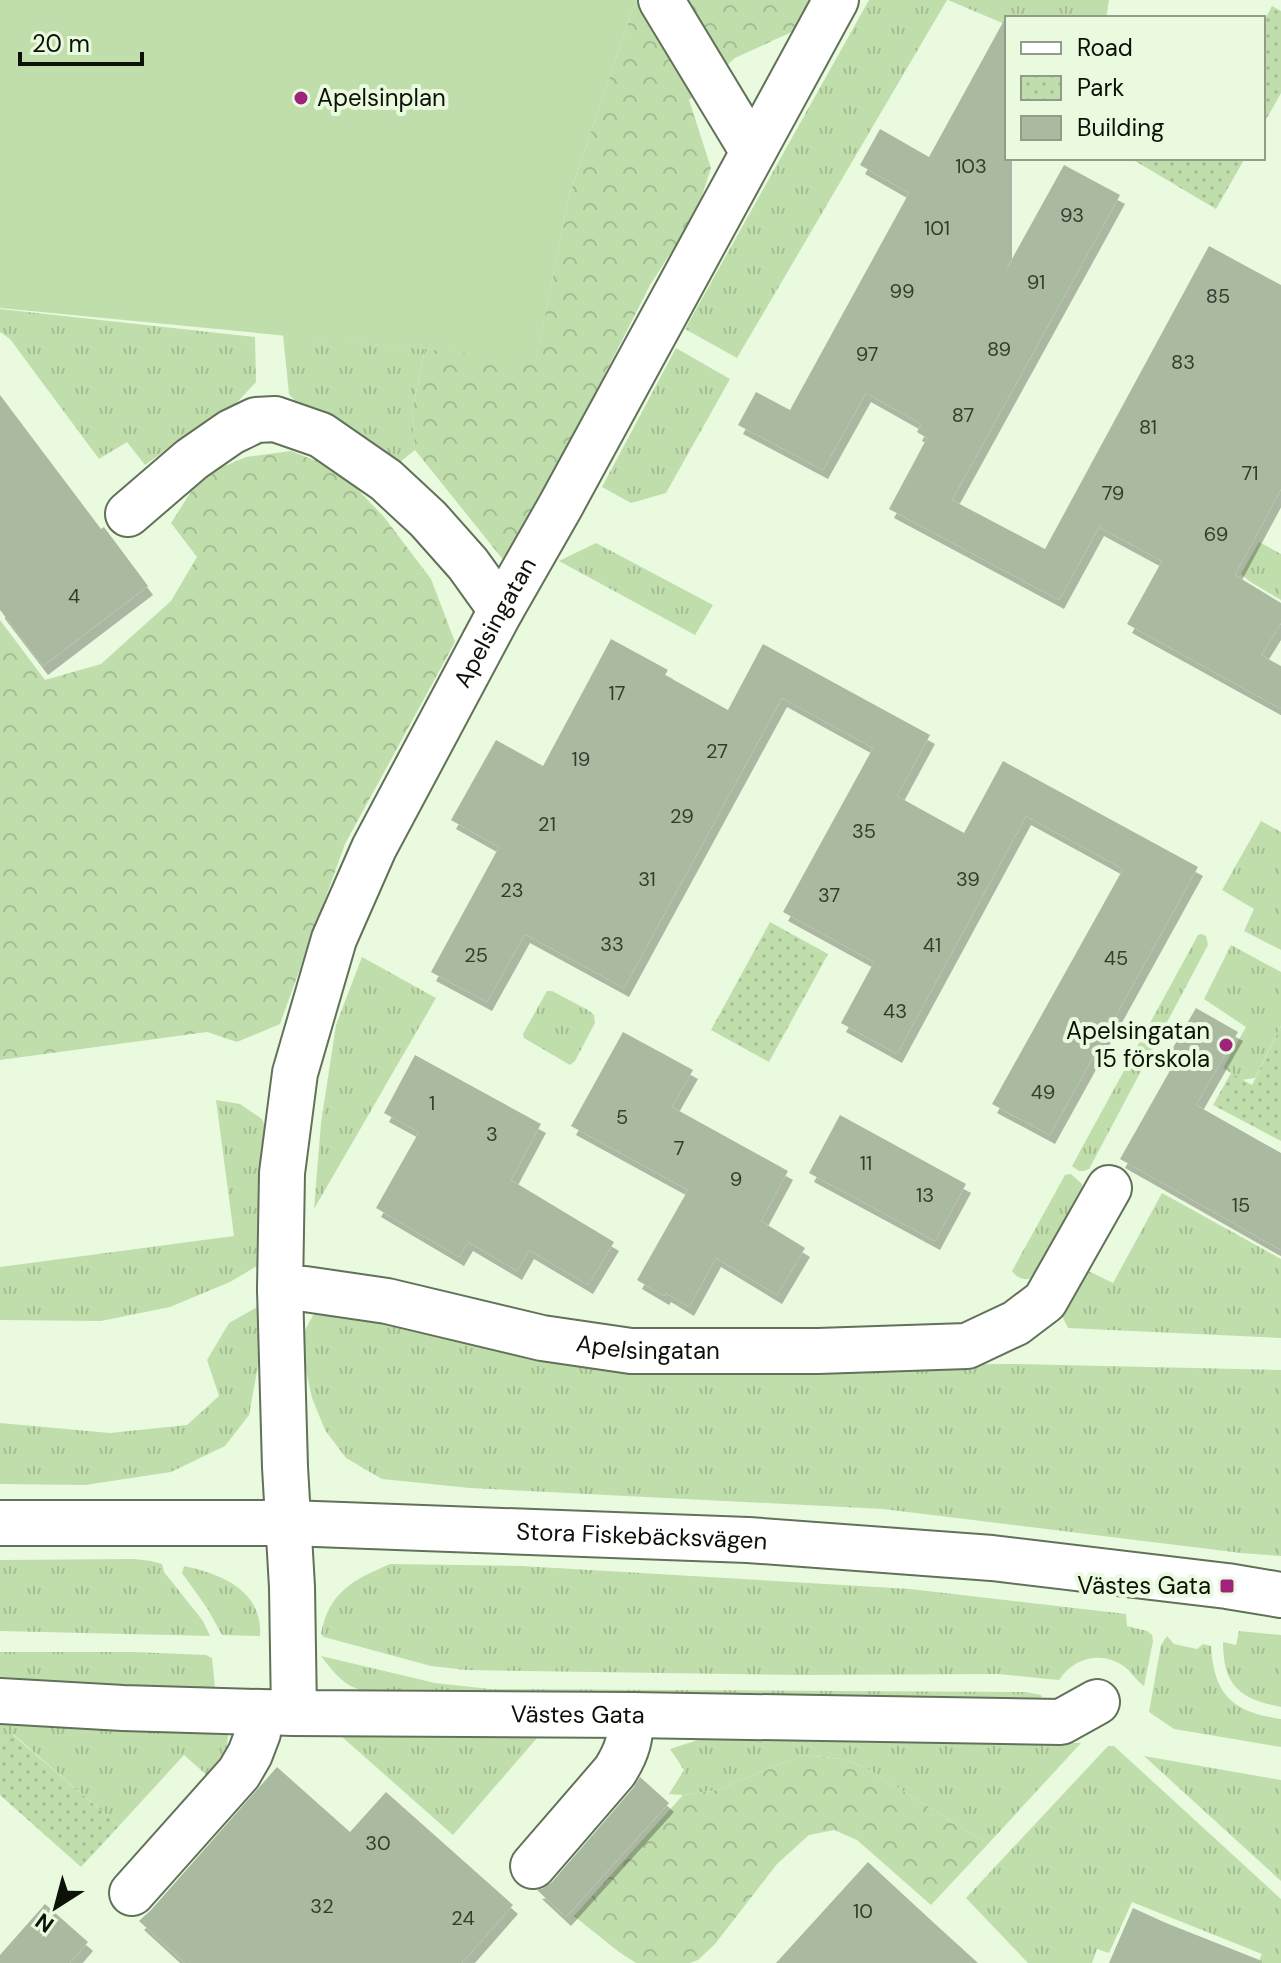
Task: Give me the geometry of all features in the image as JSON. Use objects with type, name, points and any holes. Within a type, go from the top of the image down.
[{"type":"street","points":[[661,0],[753,152]]},
{"type":"street","name":"Apelsingatan","points":[[289,1523],[280,1289],[282,1173],[295,1073],[334,939],[374,848],[501,610],[836,0]]},
{"type":"street","points":[[128,514],[192,459],[231,432],[256,420],[275,419],[321,435],[386,480],[428,519],[468,564],[501,610]]},
{"type":"street","name":"Apelsingatan","points":[[280,1289],[305,1289],[387,1301],[542,1338],[631,1351],[804,1352],[967,1346],[1016,1323],[1045,1301],[1109,1188]]},
{"type":"street","name":"Stora Fiskebäcksvägen","points":[[0,1523],[289,1523],[779,1542],[992,1558],[1281,1595]]},
{"type":"street","points":[[289,1523],[294,1713]]},
{"type":"street","name":"Västes Gata","points":[[0,1701],[294,1713],[1061,1722],[1097,1702]]},
{"type":"street","points":[[132,1893],[239,1773],[258,1733],[249,1712]]},
{"type":"street","points":[[533,1866],[615,1771],[630,1741],[632,1715]]},
{"type":"green space","name":"Apelsinplan","points":[[0,0],[636,0],[569,196],[536,360],[0,308]]},
{"type":"green space","points":[[636,0],[812,0],[796,30],[735,58],[689,100],[711,168],[696,214],[650,285],[539,504],[505,562],[415,450],[412,412],[425,349],[536,359],[569,196]]},
{"type":"green space","points":[[869,0],[947,0],[737,358],[685,329]]},
{"type":"green space","points":[[948,0],[1109,0],[1106,16],[1005,16],[1005,24]]},
{"type":"green space","points":[[1272,6],[1281,11],[1281,93],[1265,121],[1265,19]]},
{"type":"green space","points":[[1133,160],[1244,160],[1216,209]]},
{"type":"green space","points":[[0,309],[255,337],[256,382],[229,411],[145,465],[127,442],[99,459],[10,339],[0,332]]},
{"type":"green space","points":[[283,335],[425,349],[412,412],[415,450],[391,469],[301,408],[289,394]]},
{"type":"green space","points":[[676,348],[730,379],[666,493],[631,503],[602,487]]},
{"type":"green space","points":[[291,451],[339,470],[384,517],[431,579],[455,642],[345,844],[280,1024],[237,1042],[207,1032],[0,1060],[0,620],[45,680],[101,664],[171,601],[197,557],[171,523],[201,476],[246,457]]},
{"type":"green space","points":[[1259,542],[1281,554],[1281,600],[1241,574]]},
{"type":"green space","points":[[596,543],[713,605],[695,635],[559,561]]},
{"type":"green space","points":[[1261,821],[1281,832],[1281,950],[1244,931],[1254,909],[1222,890]]},
{"type":"green space","points":[[770,922],[828,954],[769,1062],[711,1030]]},
{"type":"green space","points":[[1201,934],[1206,936],[1208,945],[1089,1169],[1079,1171],[1072,1166]]},
{"type":"green space","points":[[1231,945],[1281,972],[1281,1026],[1255,1078],[1242,1080],[1223,1068],[1246,1027],[1204,999]]},
{"type":"green space","points":[[362,957],[436,998],[314,1209],[321,1123],[336,1025]]},
{"type":"green space","points":[[547,991],[594,1015],[595,1023],[570,1065],[524,1038],[523,1034]]},
{"type":"green space","points":[[1281,1026],[1281,1141],[1213,1105],[1231,1073],[1252,1085]]},
{"type":"green space","points":[[216,1100],[240,1104],[262,1119],[271,1142],[257,1266],[230,1282],[170,1307],[101,1321],[0,1320],[0,1267],[234,1236]]},
{"type":"green space","points":[[1071,1174],[1082,1184],[1082,1189],[1067,1221],[1038,1272],[1030,1278],[1019,1277],[1012,1271],[1065,1175]]},
{"type":"green space","points":[[1162,1193],[1281,1259],[1281,1338],[1068,1328],[1060,1312],[1082,1268],[1113,1283]]},
{"type":"green space","points":[[259,1306],[260,1355],[249,1415],[225,1446],[171,1472],[85,1485],[0,1484],[0,1423],[110,1433],[187,1425],[219,1396],[207,1360],[229,1323]]},
{"type":"green space","points":[[317,1308],[741,1365],[1016,1364],[1281,1370],[1281,1556],[883,1509],[470,1488],[382,1479],[346,1458],[325,1430],[312,1398],[304,1362],[305,1330]]},
{"type":"green space","points":[[134,1559],[162,1564],[164,1572],[203,1621],[210,1636],[0,1631],[0,1560]]},
{"type":"green space","points":[[390,1564],[522,1566],[910,1589],[1126,1614],[1127,1626],[1147,1631],[1153,1641],[1144,1686],[1117,1662],[1099,1658],[1081,1661],[1059,1680],[998,1674],[800,1675],[466,1670],[431,1666],[324,1637],[321,1634],[330,1608],[345,1589]]},
{"type":"green space","points":[[184,1566],[225,1580],[247,1596],[255,1607],[260,1636],[222,1635],[182,1573]]},
{"type":"green space","points":[[1239,1631],[1281,1635],[1281,1707],[1245,1695],[1231,1680],[1226,1670],[1223,1642],[1236,1645]]},
{"type":"green space","points":[[1167,1636],[1174,1644],[1197,1649],[1203,1644],[1211,1646],[1216,1678],[1229,1699],[1250,1712],[1281,1719],[1281,1747],[1174,1729],[1149,1712],[1161,1645]]},
{"type":"green space","points":[[0,1652],[206,1655],[212,1658],[215,1688],[213,1691],[0,1682]]},
{"type":"green space","points":[[321,1656],[435,1683],[490,1689],[1026,1692],[1042,1697],[1030,1701],[380,1695],[346,1683]]},
{"type":"green space","points":[[0,1719],[228,1735],[227,1746],[209,1777],[184,1755],[119,1826],[13,1734],[0,1748]]},
{"type":"green space","points":[[12,1734],[119,1826],[81,1867],[0,1795],[0,1748]]},
{"type":"green space","points":[[341,1736],[537,1738],[453,1835]]},
{"type":"green space","points":[[879,1739],[1081,1743],[988,1844],[866,1768],[842,1759],[803,1755],[717,1790],[669,1794],[684,1770],[670,1749],[698,1740]]},
{"type":"green space","points":[[1108,1746],[1114,1746],[1281,1899],[1281,1963],[1258,1963],[1262,1954],[1132,1902],[1109,1953],[1097,1949],[1092,1963],[1028,1963],[966,1898]]},
{"type":"green space","points":[[803,1755],[842,1759],[866,1768],[988,1844],[931,1905],[857,1840],[834,1830],[809,1835],[777,1864],[715,1944],[698,1960],[690,1963],[636,1963],[574,1916],[683,1795],[717,1790]]},
{"type":"green space","points":[[1144,1756],[1281,1780],[1281,1881]]},
{"type":"building","points":[[1005,19],[1007,268],[1064,165],[1120,195],[952,500],[1045,549],[1209,246],[1281,285],[1281,489],[1235,575],[1281,603],[1281,623],[1261,655],[1281,666],[1281,709],[1127,624],[1162,561],[1099,527],[1059,600],[889,509],[927,438],[917,432],[921,424],[866,393],[823,470],[738,425],[756,392],[790,410],[909,193],[860,165],[880,129],[929,157]]},
{"type":"building","points":[[0,395],[148,586],[43,666],[0,610]]},
{"type":"building","points":[[611,639],[668,670],[665,675],[728,710],[763,644],[930,735],[897,796],[964,833],[1003,761],[1198,867],[1050,1135],[992,1104],[1123,869],[1026,816],[897,1054],[841,1023],[874,962],[783,912],[873,748],[782,698],[624,988],[525,934],[487,1002],[431,972],[499,847],[451,820],[496,740],[543,766]]},
{"type":"building","points":[[1196,1008],[1238,1032],[1196,1105],[1281,1153],[1281,1250],[1120,1159],[1172,1067],[1164,1063]]},
{"type":"building","points":[[623,1032],[693,1070],[672,1107],[788,1171],[761,1221],[805,1248],[777,1295],[716,1258],[689,1307],[637,1280],[688,1190],[571,1126]]},
{"type":"building","points":[[415,1055],[541,1124],[511,1180],[614,1242],[588,1285],[529,1250],[517,1271],[468,1242],[459,1257],[376,1208],[419,1132],[384,1113]]},
{"type":"building","points":[[840,1115],[966,1184],[935,1241],[809,1173]]},
{"type":"building","points":[[277,1767],[350,1832],[386,1792],[513,1905],[462,1963],[185,1963],[139,1921]]},
{"type":"building","points":[[640,1777],[669,1803],[566,1917],[537,1890],[552,1882]]},
{"type":"building","points":[[868,1862],[934,1923],[978,1963],[776,1963]]},
{"type":"building","points":[[45,1904],[88,1942],[70,1963],[0,1963],[0,1955]]},
{"type":"building","points":[[1133,1908],[1262,1961],[1262,1963],[1109,1963]]},
{"type":"place","name":"Apelsinplan","points":[[301,98]]},
{"type":"place","name":"Apelsingatan 15 förskola","points":[[1226,1045]]},
{"type":"place","name":"Västes Gata","points":[[1227,1586]]}]
